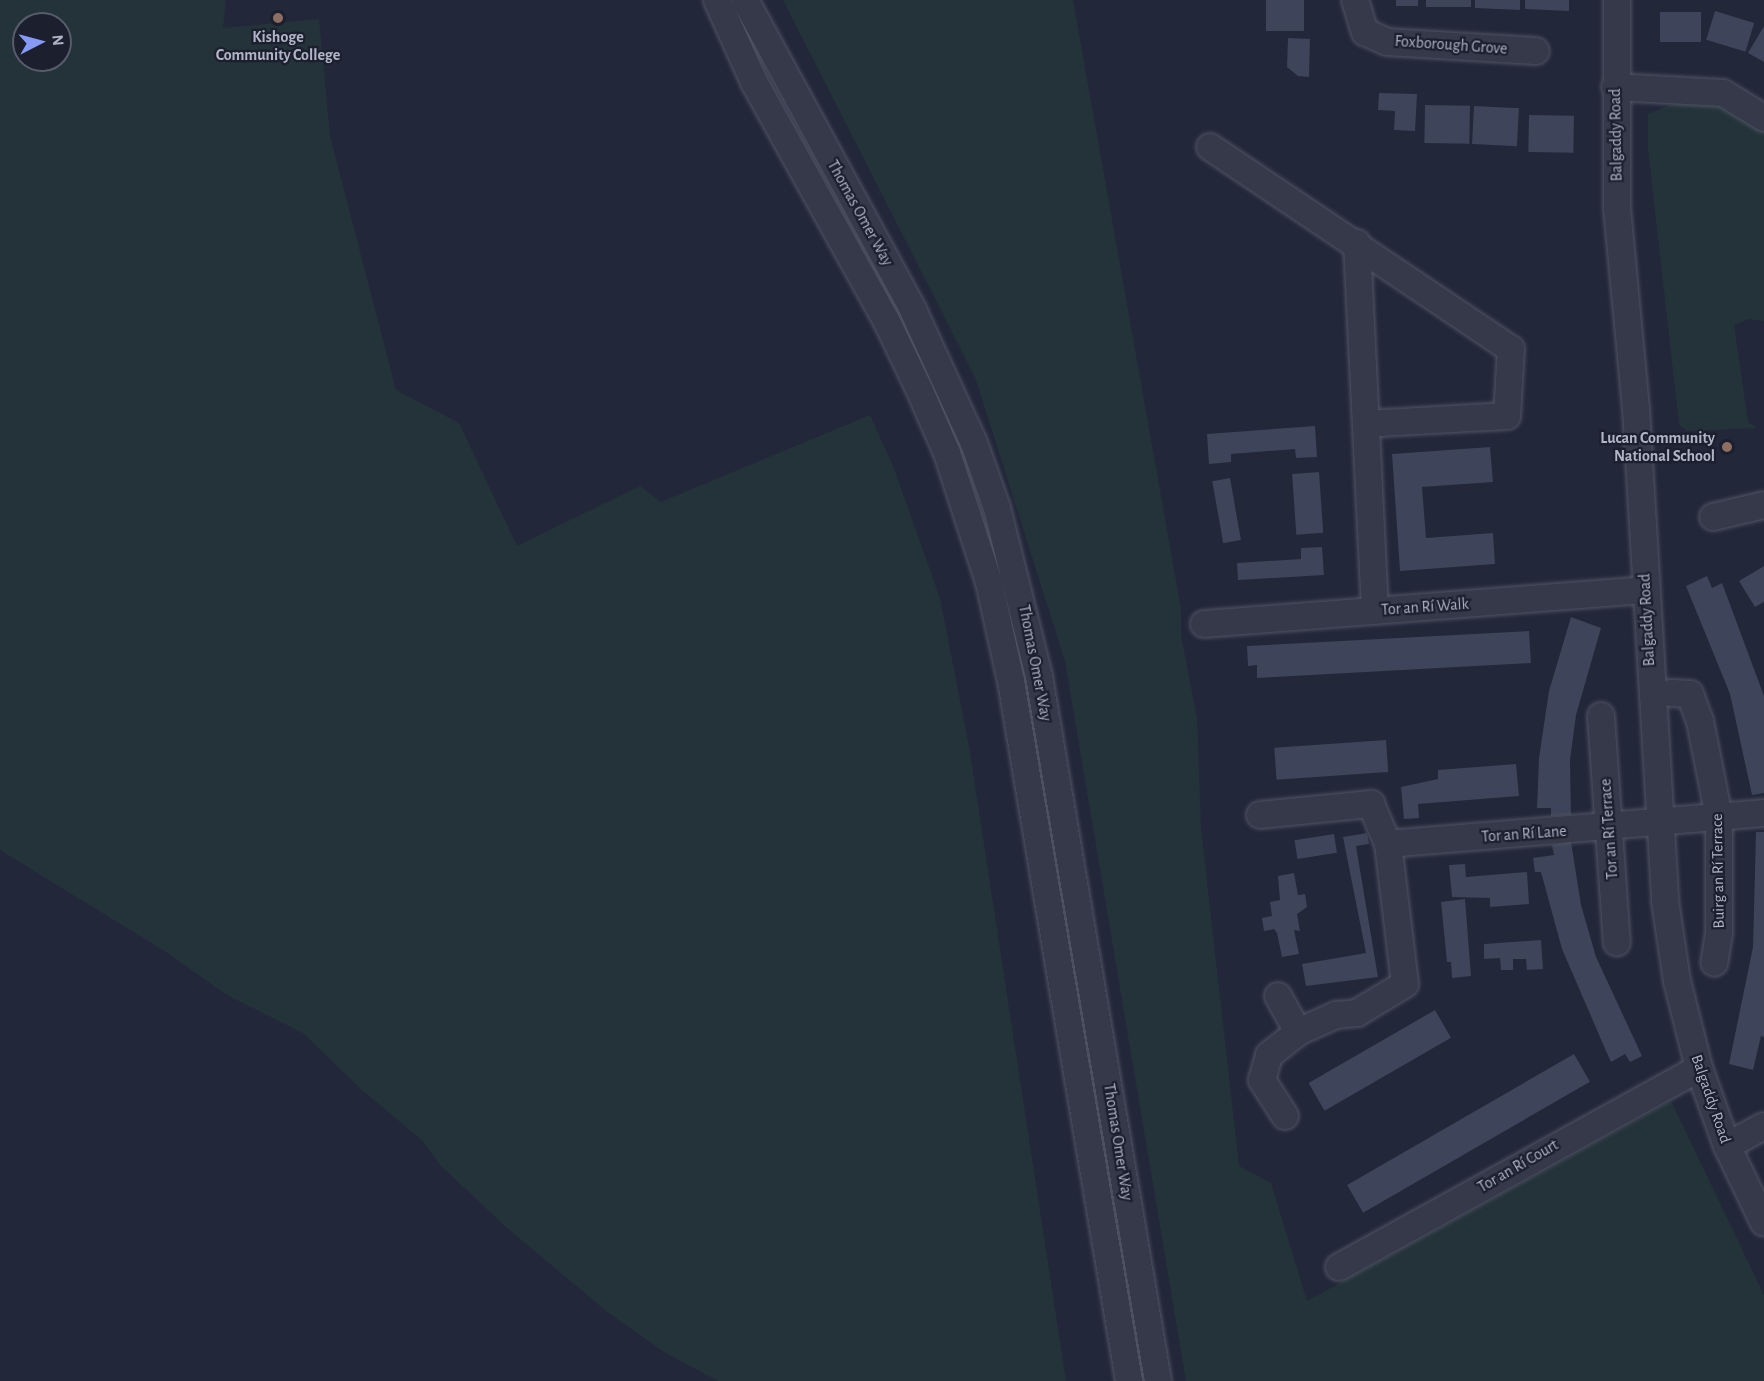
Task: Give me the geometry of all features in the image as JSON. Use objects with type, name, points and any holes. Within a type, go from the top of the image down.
[{"type":"street","name":"Thomas Omer Way","points":[[717,0],[754,82],[887,322],[920,391],[947,453],[986,571],[1011,681],[1129,1381]]},
{"type":"street","name":"Thomas Omer Way","points":[[746,0],[942,369],[974,443],[1000,519],[1039,676],[1158,1381]]},
{"type":"street","name":"Foxborough Grove","points":[[1355,0],[1365,32],[1387,42],[1536,51]]},
{"type":"street","name":"Balgaddy Road","points":[[1617,0],[1615,87],[1617,208],[1636,408],[1659,822],[1670,941],[1699,1068],[1727,1146],[1764,1223]]},
{"type":"street","points":[[1615,87],[1723,93],[1764,118]]},
{"type":"street","points":[[1210,147],[1357,243],[1511,349],[1507,416],[1366,424]]},
{"type":"street","points":[[1357,243],[1375,611]]},
{"type":"street","points":[[1713,517],[1764,505]]},
{"type":"street","name":"Tor an Rí Walk","points":[[1204,624],[1645,590]]},
{"type":"street","name":"Buirg an Rí Terrace","points":[[1671,693],[1690,694],[1700,721],[1719,817],[1719,933],[1714,963]]},
{"type":"street","name":"Tor an Rí Terrace","points":[[1601,716],[1617,942]]},
{"type":"street","points":[[1260,815],[1371,804],[1388,844],[1405,984],[1357,1013],[1336,1015],[1298,1032],[1269,1055],[1262,1080],[1285,1116]]},
{"type":"street","name":"Tor an Rí Lane","points":[[1388,844],[1608,828],[1764,813]]},
{"type":"street","points":[[1278,996],[1298,1032]]},
{"type":"street","name":"Tor an Rí Court","points":[[1339,1267],[1699,1068]]},
{"type":"street","points":[[1727,1146],[1764,1126]]},
{"type":"shaded area","points":[[0,0],[226,0],[223,28],[319,19],[330,136],[396,390],[459,423],[517,546],[640,486],[661,502],[870,415],[893,466],[940,598],[969,746],[1066,1381],[718,1381],[664,1352],[606,1311],[506,1227],[441,1166],[423,1141],[363,1091],[303,1033],[227,995],[166,952],[0,850]]},
{"type":"shaded area","points":[[783,0],[1073,0],[1181,609],[1181,635],[1197,718],[1201,828],[1239,1166],[1271,1183],[1307,1301],[1671,1101],[1764,1295],[1764,1381],[1186,1381],[1065,661],[975,377]]},
{"type":"shaded area","points":[[1680,101],[1720,102],[1764,129],[1764,321],[1749,319],[1734,325],[1748,422],[1757,428],[1687,431],[1679,425],[1648,148],[1648,114]]},
{"type":"building","points":[[1266,0],[1304,0],[1304,31],[1266,31]]},
{"type":"building","points":[[1396,0],[1418,0],[1418,6],[1396,6]]},
{"type":"building","points":[[1426,0],[1471,0],[1471,7],[1426,7]]},
{"type":"building","points":[[1475,0],[1520,0],[1520,10],[1475,8]]},
{"type":"building","points":[[1525,0],[1569,0],[1569,11],[1525,9]]},
{"type":"building","points":[[1715,11],[1754,23],[1745,52],[1706,40]]},
{"type":"building","points":[[1660,12],[1701,12],[1701,42],[1660,42]]},
{"type":"building","points":[[1764,26],[1764,62],[1748,53]]},
{"type":"building","points":[[1288,38],[1310,39],[1309,77],[1298,76],[1287,67]]},
{"type":"building","points":[[1379,93],[1417,94],[1415,131],[1394,130],[1395,111],[1378,110]]},
{"type":"building","points":[[1425,105],[1470,106],[1469,144],[1424,143]]},
{"type":"building","points":[[1474,106],[1519,108],[1517,146],[1472,144]]},
{"type":"building","points":[[1529,115],[1574,116],[1573,153],[1528,152]]},
{"type":"building","points":[[1315,426],[1317,457],[1296,458],[1295,449],[1231,454],[1231,462],[1209,464],[1207,434]]},
{"type":"building","points":[[1490,447],[1493,482],[1422,487],[1426,538],[1493,533],[1495,564],[1400,571],[1392,454]]},
{"type":"building","points":[[1319,472],[1323,533],[1296,535],[1292,474]]},
{"type":"building","points":[[1230,478],[1241,540],[1223,543],[1212,481]]},
{"type":"building","points":[[1322,547],[1324,575],[1238,580],[1237,563],[1301,559],[1301,548]]},
{"type":"building","points":[[1764,566],[1764,602],[1755,607],[1739,581]]},
{"type":"building","points":[[1707,576],[1712,588],[1722,583],[1764,696],[1764,793],[1752,795],[1730,694],[1686,586]]},
{"type":"building","points":[[1571,617],[1601,628],[1576,715],[1570,760],[1571,815],[1551,816],[1551,808],[1537,808],[1539,758],[1549,691]]},
{"type":"building","points":[[1529,631],[1531,663],[1257,678],[1257,665],[1248,666],[1247,646]]},
{"type":"building","points":[[1386,740],[1388,772],[1277,780],[1274,748]]},
{"type":"building","points":[[1516,764],[1519,796],[1418,804],[1419,818],[1404,819],[1401,787],[1438,779],[1438,770]]},
{"type":"building","points":[[1756,832],[1764,832],[1764,1037],[1761,1036],[1753,1070],[1729,1064],[1753,947]]},
{"type":"building","points":[[1367,833],[1369,844],[1356,846],[1378,977],[1306,986],[1302,964],[1366,953],[1343,837]]},
{"type":"building","points":[[1334,834],[1337,853],[1297,859],[1294,840]]},
{"type":"building","points":[[1571,842],[1581,905],[1596,957],[1642,1056],[1630,1062],[1625,1054],[1611,1062],[1562,949],[1541,872],[1535,872],[1533,858],[1554,855],[1552,845]]},
{"type":"building","points":[[1465,864],[1466,877],[1527,872],[1529,904],[1490,907],[1490,898],[1452,897],[1449,865]]},
{"type":"building","points":[[1294,873],[1298,895],[1305,894],[1307,907],[1297,914],[1300,931],[1294,930],[1299,954],[1282,957],[1277,933],[1274,929],[1264,931],[1262,918],[1272,916],[1270,902],[1280,900],[1278,876]]},
{"type":"building","points":[[1465,899],[1471,976],[1452,978],[1451,962],[1447,962],[1441,902]]},
{"type":"building","points":[[1541,940],[1543,969],[1527,970],[1526,959],[1513,959],[1513,970],[1501,970],[1500,958],[1484,959],[1484,944]]},
{"type":"building","points":[[1435,1010],[1451,1038],[1325,1111],[1309,1083]]},
{"type":"building","points":[[1574,1054],[1590,1082],[1363,1213],[1347,1185]]},
{"type":"place","name":"Kishoge Community College","points":[[278,18]]},
{"type":"place","name":"Lucan Community National School","points":[[1727,447]]}]
